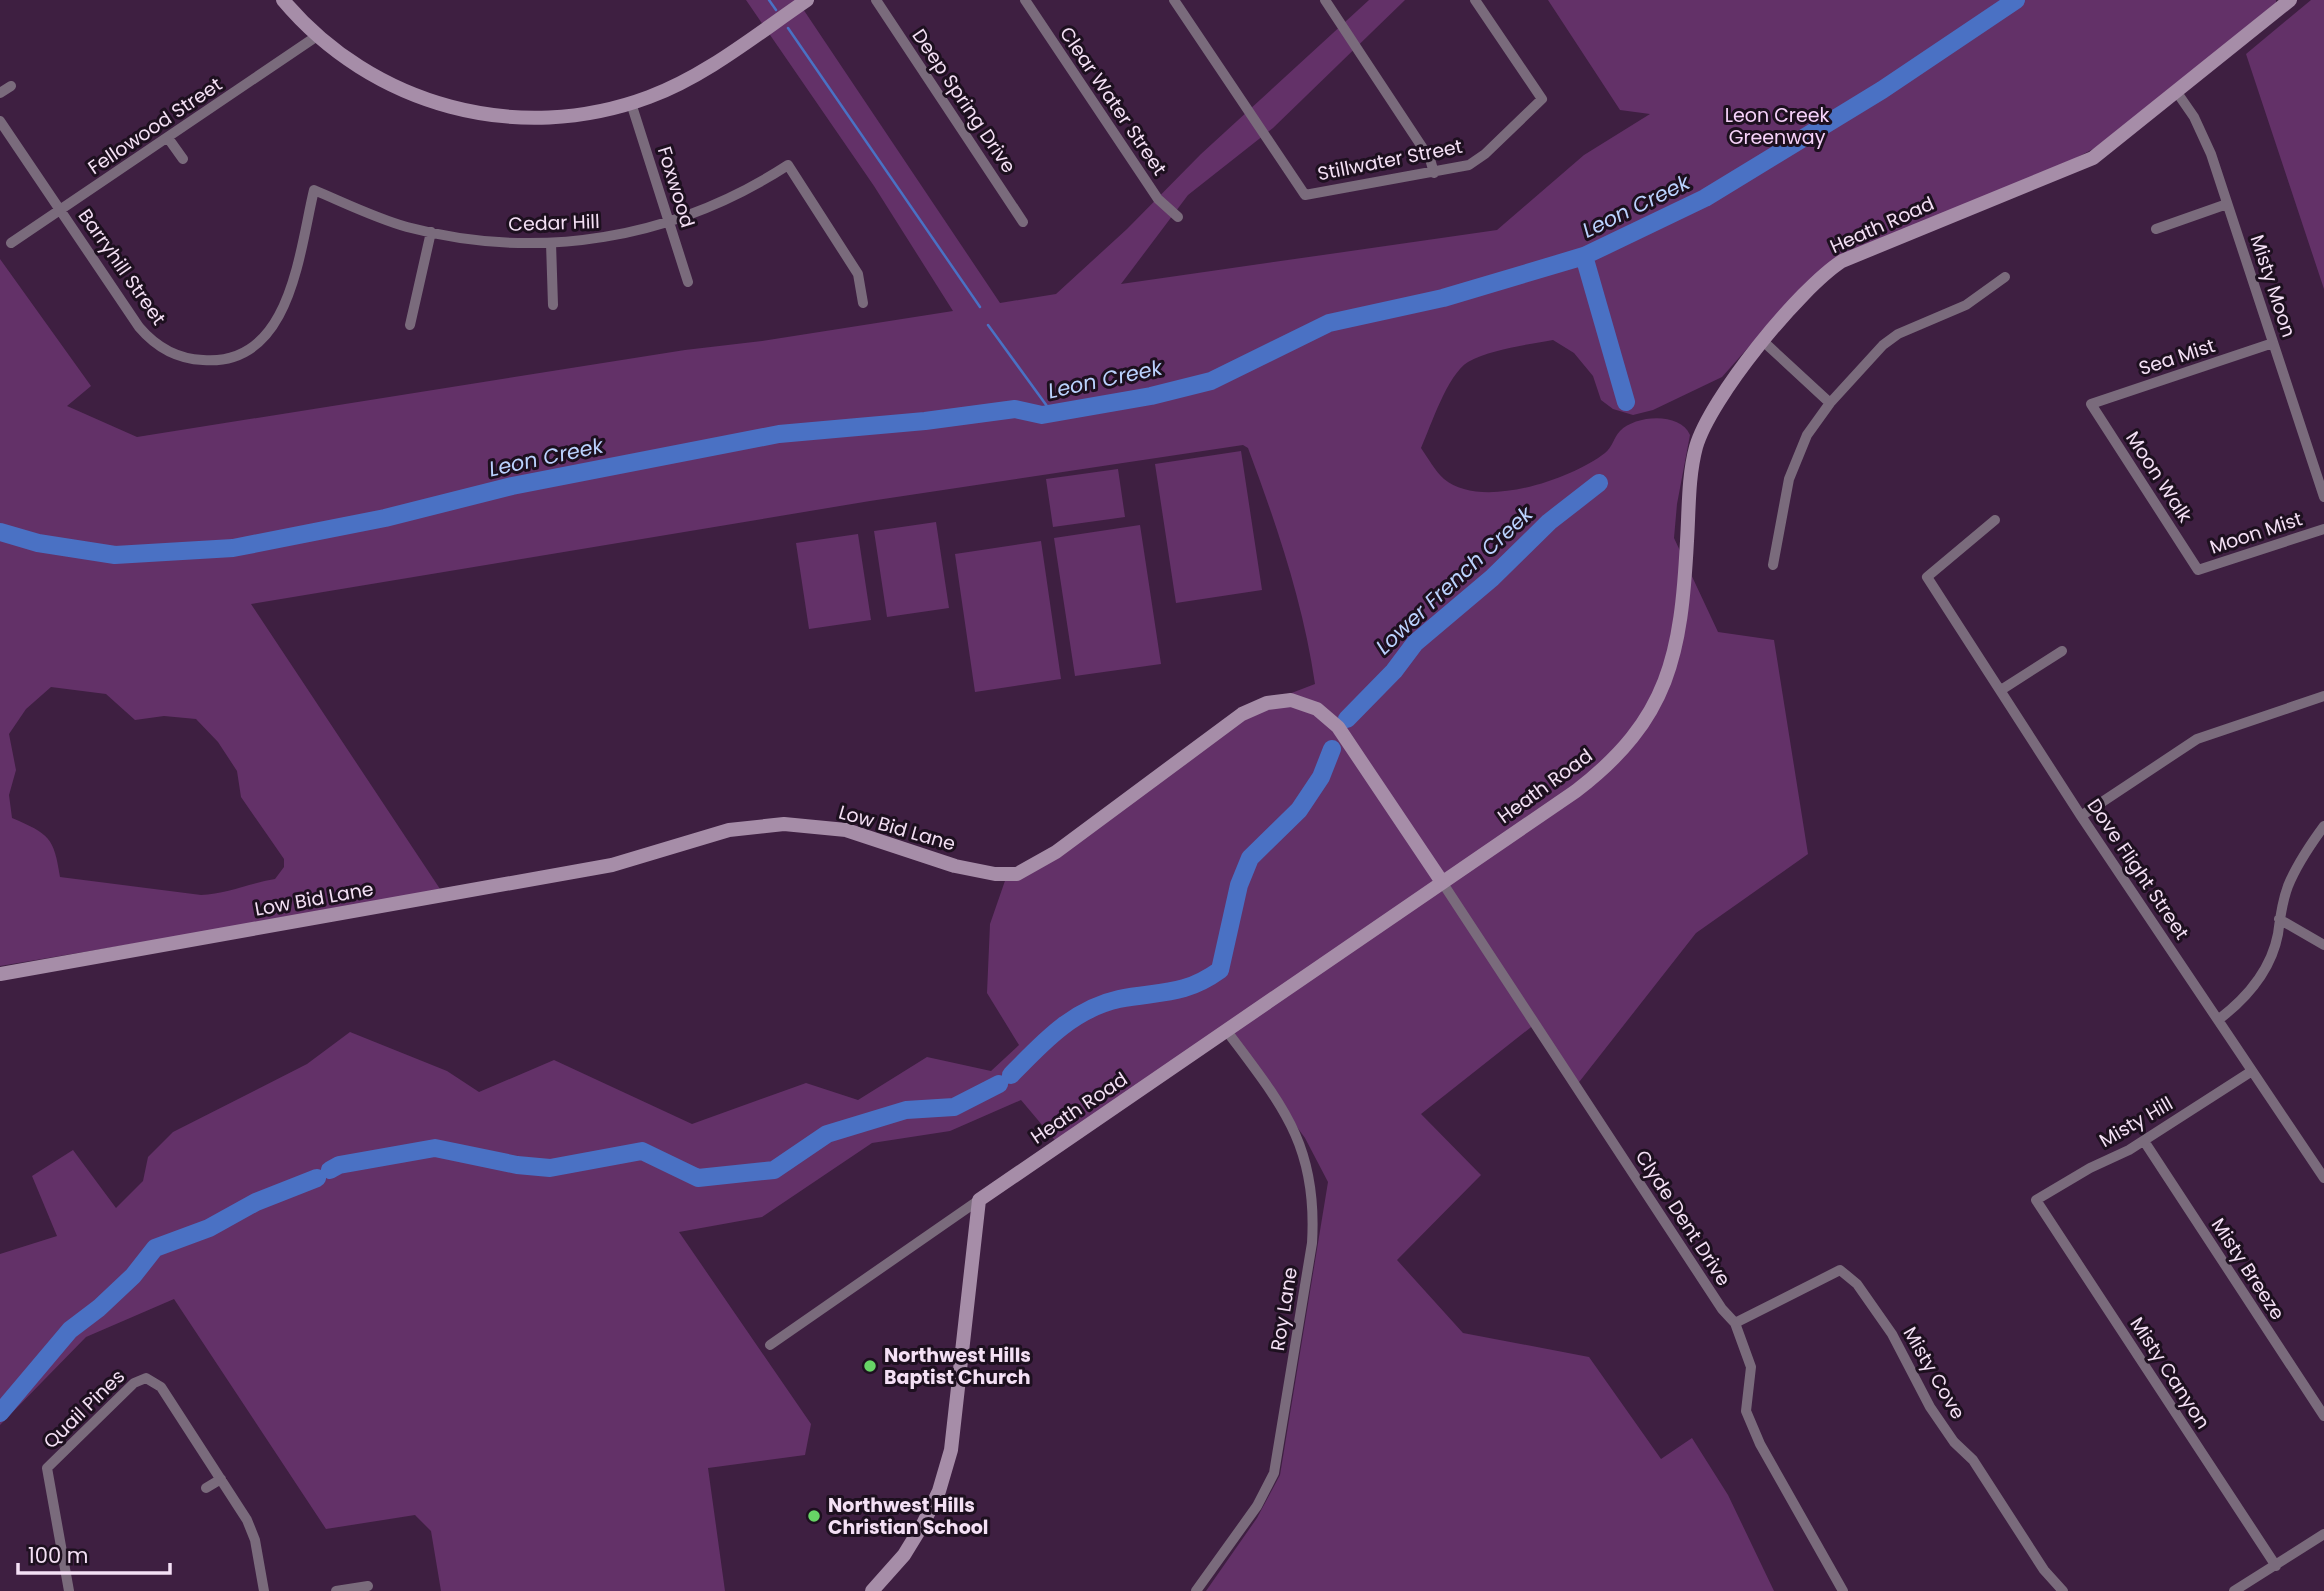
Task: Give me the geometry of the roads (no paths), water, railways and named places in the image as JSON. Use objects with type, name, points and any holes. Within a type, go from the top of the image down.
[{"type":"street","points":[[283,0],[317,36],[355,66],[385,83],[417,97],[470,112],[542,119],[580,115],[631,103],[681,83],[807,0]]},
{"type":"street","name":"Deep Spring Drive","points":[[876,0],[1023,222]]},
{"type":"street","name":"Clear Water Street","points":[[1025,0],[1158,199],[1178,217]]},
{"type":"street","name":"Stillwater Street","points":[[1174,0],[1305,195],[1456,169],[1480,159],[1542,99],[1475,0]]},
{"type":"street","points":[[1325,0],[1430,159],[1434,173]]},
{"type":"street","name":"Heath Road","points":[[770,1345],[1597,775],[1622,750],[1648,715],[1671,667],[1683,615],[1690,486],[1696,448],[1709,415],[1738,372],[1818,280],[1842,261],[2093,158],[2290,0]]},
{"type":"street","name":"Fellowood Street","points":[[11,243],[317,36]]},
{"type":"street","points":[[0,93],[11,86]]},
{"type":"street","name":"Misty Moon","points":[[2176,91],[2203,135],[2324,497]]},
{"type":"street","name":"Foxwood","points":[[631,103],[688,282]]},
{"type":"street","name":"Barryhill Street","points":[[0,121],[145,333],[173,354],[207,361],[225,359],[249,349],[268,334],[288,298],[314,190]]},
{"type":"street","points":[[168,138],[183,159]]},
{"type":"street","name":"Cedar Hill","points":[[314,190],[363,212],[431,232],[494,242],[551,243],[611,237],[669,223],[733,198],[788,165],[858,274],[863,303]]},
{"type":"street","points":[[2156,229],[2227,204]]},
{"type":"street","points":[[410,325],[431,232]]},
{"type":"street","points":[[551,243],[553,306]]},
{"type":"street","points":[[1773,565],[1789,479],[1807,435],[1830,403],[1883,345],[1898,334],[1966,304],[2005,277]]},
{"type":"street","points":[[1763,342],[1830,403]]},
{"type":"street","name":"Sea Mist","points":[[2091,404],[2273,344]]},
{"type":"street","name":"Moon Walk","points":[[2091,404],[2198,570]]},
{"type":"street","name":"Dove Flight Street","points":[[1995,520],[1927,577],[2081,816],[2324,1178]]},
{"type":"street","name":"Moon Mist","points":[[2198,570],[2324,529]]},
{"type":"street","points":[[2001,690],[2062,651]]},
{"type":"street","points":[[2081,816],[2197,739],[2324,696]]},
{"type":"street","name":"Low Bid Lane","points":[[0,974],[612,865],[694,839],[755,825],[813,825],[846,830],[955,866],[995,874],[1017,874],[1056,852],[1242,714],[1278,700],[1310,704],[1338,727],[1442,882]]},
{"type":"street","points":[[2218,1020],[2244,1000],[2261,976],[2273,950],[2279,919],[2296,869],[2324,826]]},
{"type":"street","name":"Clyde Dent Drive","points":[[1442,882],[1722,1309],[1735,1323],[1751,1367],[1746,1411],[1760,1444],[1843,1591]]},
{"type":"street","points":[[2279,919],[2324,946]]},
{"type":"street","name":"Roy Lane","points":[[1196,1591],[1257,1506],[1274,1473],[1284,1424],[1313,1222],[1310,1174],[1298,1139],[1279,1103],[1226,1030]]},
{"type":"street","name":"Misty Hill","points":[[2036,1200],[2144,1141],[2252,1071]]},
{"type":"street","name":"Misty Breeze","points":[[2144,1141],[2324,1416]]},
{"type":"street","points":[[872,1591],[904,1555],[923,1524],[939,1491],[951,1450],[979,1200]]},
{"type":"street","name":"Misty Canyon","points":[[2036,1200],[2276,1566]]},
{"type":"street","name":"Misty Cove","points":[[1735,1323],[1840,1270],[1857,1284],[1892,1334],[1930,1408],[1955,1442],[1973,1460],[2044,1570],[2063,1591]]},
{"type":"street","name":"Quail Pines","points":[[69,1591],[47,1468],[134,1383],[146,1378],[161,1387],[221,1479]]},
{"type":"street","points":[[206,1488],[221,1479],[251,1530],[264,1591]]},
{"type":"street","points":[[2234,1591],[2324,1534]]},
{"type":"street","points":[[336,1591],[368,1586]]},
{"type":"waterway","points":[[769,0],[776,10]]},
{"type":"waterway","name":"Leon Creek","points":[[0,532],[38,543],[115,555],[233,548],[385,518],[512,486],[779,434],[925,421],[1015,409],[1042,415],[1151,396],[1211,381],[1329,323],[1443,298],[1584,256],[1705,198],[1882,90],[2016,0]]},
{"type":"waterway","points":[[788,28],[980,307]]},
{"type":"waterway","name":"Lower French Creek","points":[[1584,256],[1626,402]]},
{"type":"waterway","points":[[988,325],[1052,413]]},
{"type":"waterway","name":"Lower French Creek","points":[[1347,719],[1394,671],[1415,643],[1492,578],[1549,522],[1599,483]]},
{"type":"waterway","name":"Lower French Creek","points":[[1011,1075],[1059,1029],[1087,1011],[1119,999],[1183,988],[1220,970],[1239,885],[1250,858],[1299,810],[1321,777],[1332,749]]},
{"type":"waterway","name":"Lower French Creek","points":[[330,1170],[339,1165],[435,1148],[517,1165],[550,1168],[642,1151],[698,1178],[774,1170],[827,1134],[906,1110],[954,1107],[999,1084]]},
{"type":"waterway","name":"Lower French Creek","points":[[0,1413],[70,1330],[99,1308],[133,1276],[155,1248],[209,1228],[256,1202],[317,1178]]},
{"type":"place","name":"Northwest Hills Baptist Church","points":[[870,1366]]},
{"type":"place","name":"Northwest Hills Christian School","points":[[814,1516]]},
{"type":"park label","name":"Leon Creek Greenway","points":[[1777,126]]}]
